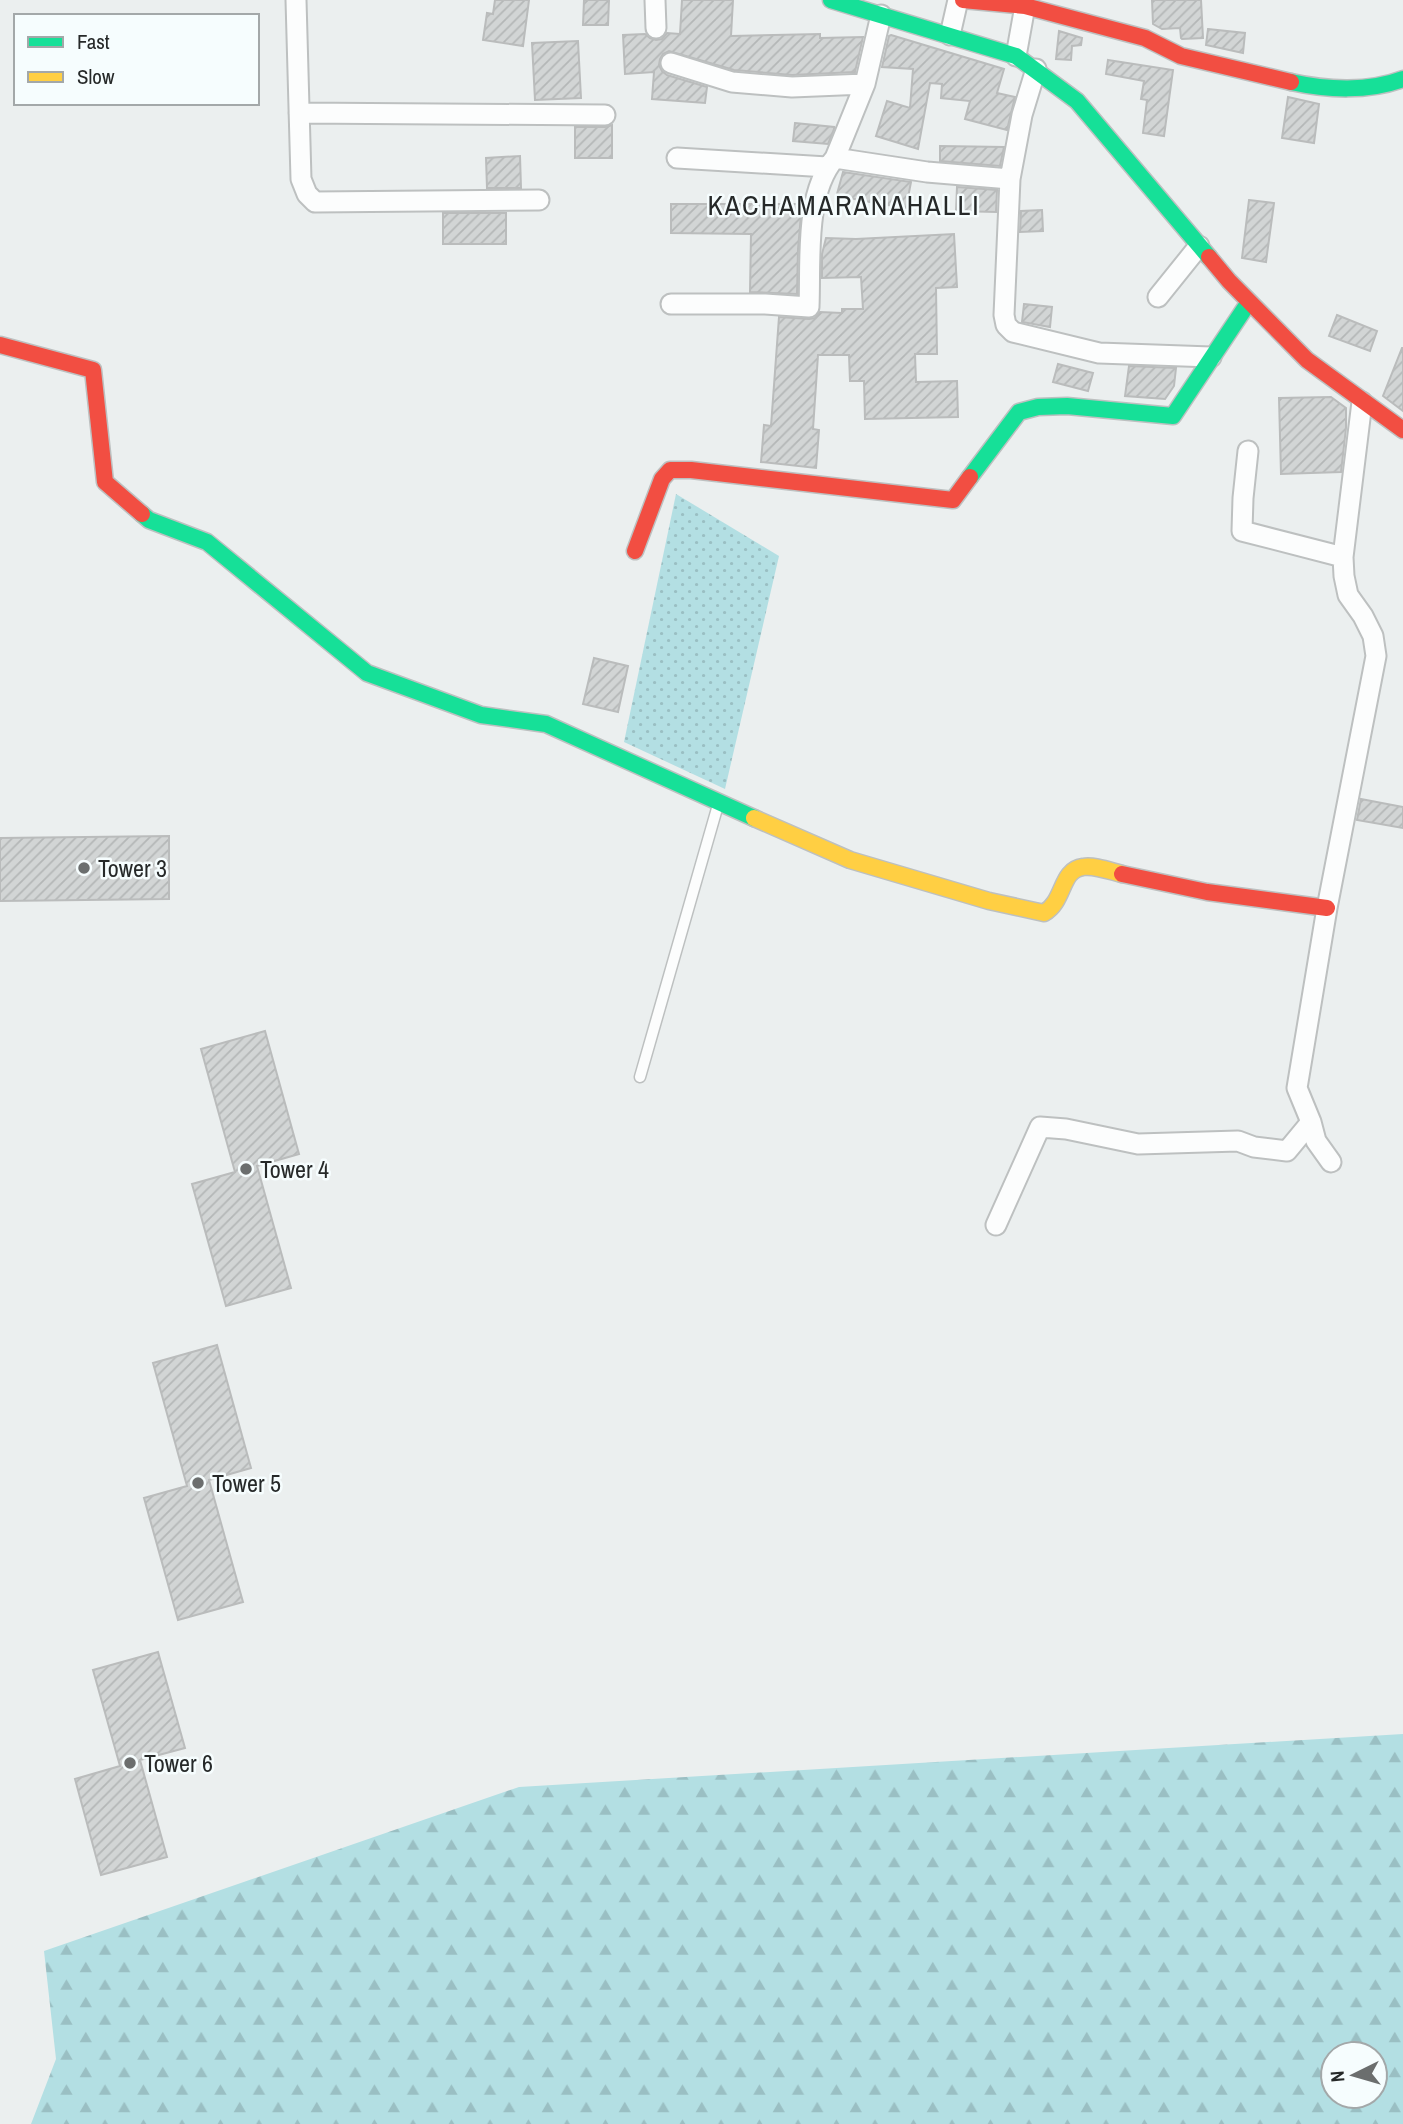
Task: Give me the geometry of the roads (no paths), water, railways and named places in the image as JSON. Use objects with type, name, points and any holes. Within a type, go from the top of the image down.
[{"type":"street","points":[[296,0],[301,179],[307,194],[315,202],[539,200]]},
{"type":"street","points":[[655,0],[656,27]]},
{"type":"street","points":[[831,0],[1016,56],[1036,69],[1077,102],[1199,246],[1307,360],[1403,430]]},
{"type":"street","points":[[950,35],[960,0],[1025,6],[1145,37],[1181,56],[1317,88],[1384,86],[1403,79]]},
{"type":"street","points":[[1016,56],[1025,6]]},
{"type":"street","points":[[671,304],[809,307],[813,209],[865,84],[881,15]]},
{"type":"street","points":[[671,63],[732,82],[792,87],[865,84]]},
{"type":"street","points":[[1036,69],[1022,115],[1010,179],[1004,315],[1006,325],[1013,332],[1099,354],[1212,357]]},
{"type":"street","points":[[299,113],[605,115]]},
{"type":"street","points":[[677,158],[831,162],[1010,179]]},
{"type":"street","points":[[1158,297],[1199,246]]},
{"type":"street","points":[[635,551],[662,479],[670,470],[691,470],[953,500],[1019,412],[1038,407],[1067,405],[1172,416],[1250,302]]},
{"type":"street","points":[[0,345],[93,370],[105,482],[149,520],[207,542],[367,673],[481,715],[546,724],[850,860],[989,901],[1044,913],[1051,911],[1069,871],[1085,866],[1207,892],[1327,908]]},
{"type":"street","points":[[1331,1162],[1316,1142],[1297,1088],[1327,908],[1376,656],[1373,636],[1348,595],[1343,576],[1342,557],[1362,402]]},
{"type":"street","points":[[1248,451],[1242,531],[1342,557]]},
{"type":"street","points":[[996,1225],[1040,1127],[1066,1129],[1138,1144],[1238,1141],[1254,1147],[1287,1151],[1311,1122]]},
{"type":"lane","points":[[640,1077],[719,801]]},
{"type":"place","name":"Tower 3","points":[[84,868]]},
{"type":"place","name":"Tower 4","points":[[246,1169]]},
{"type":"place","name":"Tower 5","points":[[198,1483]]},
{"type":"place","name":"Tower 6","points":[[130,1763]]},
{"type":"district","name":"KACHAMARANAHALLI","points":[[844,205]]}]
